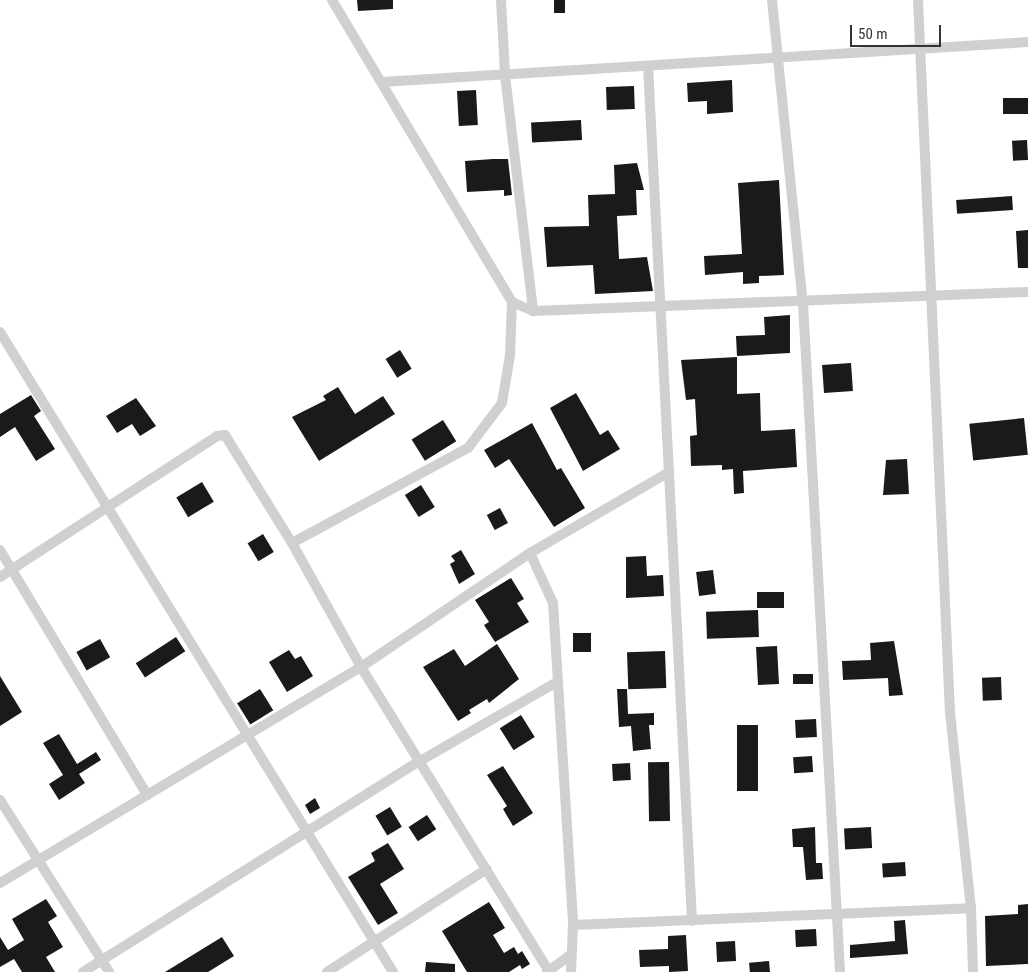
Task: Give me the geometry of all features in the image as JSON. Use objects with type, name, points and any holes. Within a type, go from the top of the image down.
[{"type":"street","points":[[292,543],[468,448],[502,403],[510,355],[512,302],[332,0]]},
{"type":"street","points":[[501,0],[505,75],[533,312]]},
{"type":"street","points":[[772,0],[803,303],[840,972]]},
{"type":"street","points":[[918,0],[950,712],[971,908],[972,972]]},
{"type":"street","points":[[382,82],[1028,42]]},
{"type":"street","points":[[648,66],[692,921]]},
{"type":"street","points":[[512,302],[533,312],[661,306],[803,303],[1028,292]]},
{"type":"street","points":[[0,332],[393,972]]},
{"type":"street","points":[[0,577],[217,436],[225,435],[292,543],[361,667],[487,869],[548,972],[569,956]]},
{"type":"street","points":[[0,883],[361,667],[530,554],[669,472]]},
{"type":"street","points":[[0,550],[147,795]]},
{"type":"street","points":[[530,554],[553,603],[555,684],[573,926],[569,956],[571,972]]},
{"type":"street","points":[[83,972],[420,761],[555,684]]},
{"type":"street","points":[[0,800],[109,972]]},
{"type":"street","points":[[327,972],[487,869]]},
{"type":"street","points":[[573,926],[971,908]]},
{"type":"building","points":[[357,0],[393,0],[393,9],[358,11]]},
{"type":"building","points":[[554,0],[565,0],[565,13],[554,13]]},
{"type":"building","points":[[732,80],[733,112],[707,114],[707,101],[688,102],[687,83]]},
{"type":"building","points":[[634,86],[635,109],[607,110],[606,87]]},
{"type":"building","points":[[476,90],[478,125],[459,126],[457,91]]},
{"type":"building","points":[[1003,98],[1028,98],[1028,114],[1003,114]]},
{"type":"building","points":[[581,120],[582,140],[532,143],[531,123]]},
{"type":"building","points":[[1027,140],[1028,160],[1013,161],[1012,141]]},
{"type":"building","points":[[508,159],[512,195],[504,196],[504,190],[467,192],[465,161]]},
{"type":"building","points":[[637,163],[644,190],[636,190],[637,215],[617,216],[619,259],[647,257],[653,291],[595,294],[593,265],[547,267],[544,227],[589,226],[588,195],[615,194],[614,165]]},
{"type":"building","points":[[779,180],[784,275],[759,276],[759,283],[743,284],[743,272],[705,275],[704,256],[742,254],[738,183]]},
{"type":"building","points":[[1012,196],[1013,210],[957,214],[956,200]]},
{"type":"building","points":[[1028,230],[1028,268],[1018,268],[1016,231]]},
{"type":"building","points":[[790,315],[790,353],[737,356],[736,336],[765,335],[764,317]]},
{"type":"building","points":[[400,350],[412,369],[397,378],[386,359]]},
{"type":"building","points":[[737,357],[737,394],[760,393],[761,431],[795,429],[797,467],[743,471],[744,493],[734,494],[733,469],[722,470],[722,465],[691,466],[690,436],[697,435],[695,399],[686,400],[681,360]]},
{"type":"building","points":[[851,363],[853,391],[824,393],[822,365]]},
{"type":"building","points":[[338,387],[355,414],[383,396],[395,414],[319,461],[292,417],[326,400],[323,396]]},
{"type":"building","points":[[576,393],[600,435],[608,430],[620,449],[583,471],[550,408]]},
{"type":"building","points":[[31,395],[41,411],[34,416],[55,449],[36,461],[15,427],[0,437],[0,414]]},
{"type":"building","points":[[136,398],[156,426],[140,436],[132,424],[117,433],[106,416]]},
{"type":"building","points":[[1024,418],[1028,455],[973,461],[969,424]]},
{"type":"building","points":[[443,420],[456,441],[425,461],[412,440]]},
{"type":"building","points":[[532,423],[557,470],[561,468],[585,508],[554,527],[509,459],[495,468],[484,450]]},
{"type":"building","points":[[907,459],[909,494],[883,495],[886,460]]},
{"type":"building","points":[[202,482],[214,502],[188,517],[176,497]]},
{"type":"building","points":[[421,485],[435,507],[419,517],[405,495]]},
{"type":"building","points":[[500,508],[508,523],[495,530],[487,515]]},
{"type":"building","points":[[263,534],[274,552],[258,561],[248,543]]},
{"type":"building","points":[[461,550],[475,574],[459,584],[450,564],[455,561],[451,556]]},
{"type":"building","points":[[646,556],[647,576],[663,575],[664,596],[626,598],[626,557]]},
{"type":"building","points":[[713,570],[716,594],[699,596],[696,572]]},
{"type":"building","points":[[511,578],[524,599],[517,603],[529,622],[495,642],[484,625],[489,622],[475,600]]},
{"type":"building","points":[[757,592],[784,592],[784,608],[757,608]]},
{"type":"building","points":[[758,610],[759,637],[707,639],[706,612]]},
{"type":"building","points":[[573,633],[591,633],[591,652],[573,652]]},
{"type":"building","points":[[176,637],[185,651],[145,677],[136,663]]},
{"type":"building","points":[[100,639],[110,657],[87,670],[76,652]]},
{"type":"building","points":[[894,641],[903,695],[889,696],[888,678],[843,680],[842,661],[871,660],[870,643]]},
{"type":"building","points":[[497,644],[519,679],[489,703],[487,699],[469,710],[471,713],[458,721],[423,667],[454,649],[465,666]]},
{"type":"building","points":[[777,646],[779,684],[758,685],[756,647]]},
{"type":"building","points":[[289,650],[295,659],[301,656],[313,676],[287,692],[269,662]]},
{"type":"building","points":[[665,651],[666,688],[628,689],[627,652]]},
{"type":"building","points":[[793,674],[813,674],[813,684],[793,684]]},
{"type":"building","points":[[0,676],[22,712],[0,726]]},
{"type":"building","points":[[1001,677],[1002,700],[983,701],[982,678]]},
{"type":"building","points":[[260,689],[273,710],[250,725],[237,703]]},
{"type":"building","points":[[617,689],[627,689],[628,714],[654,713],[654,725],[649,725],[651,749],[633,751],[631,726],[619,727]]},
{"type":"building","points":[[521,715],[535,737],[514,750],[500,728]]},
{"type":"building","points":[[816,719],[817,737],[796,738],[795,720]]},
{"type":"building","points":[[737,725],[758,725],[758,791],[737,791]]},
{"type":"building","points":[[59,734],[77,764],[96,752],[101,760],[79,774],[85,783],[59,800],[49,784],[63,775],[43,743]]},
{"type":"building","points":[[812,756],[813,772],[794,773],[793,757]]},
{"type":"building","points":[[648,762],[669,762],[670,821],[649,821]]},
{"type":"building","points":[[630,763],[631,780],[613,781],[612,764]]},
{"type":"building","points":[[503,766],[533,813],[513,826],[503,809],[507,806],[487,775]]},
{"type":"building","points":[[315,798],[320,808],[310,814],[305,805]]},
{"type":"building","points":[[390,807],[402,827],[387,835],[375,816]]},
{"type":"building","points":[[427,815],[436,829],[418,841],[409,827]]},
{"type":"building","points":[[815,827],[816,863],[822,863],[823,879],[806,880],[803,847],[793,847],[792,829]]},
{"type":"building","points":[[871,827],[872,848],[845,849],[844,828]]},
{"type":"building","points":[[388,843],[404,869],[380,884],[398,913],[378,925],[348,877],[375,861],[371,853]]},
{"type":"building","points":[[905,862],[906,876],[883,878],[882,864]]},
{"type":"building","points":[[46,899],[57,916],[48,922],[63,947],[46,957],[55,972],[22,972],[14,959],[0,967],[0,937],[8,950],[24,940],[12,919]]},
{"type":"building","points":[[489,902],[505,928],[493,935],[504,953],[514,947],[518,954],[522,951],[530,964],[522,969],[520,965],[509,972],[467,972],[442,931]]},
{"type":"building","points":[[1028,904],[1028,964],[986,966],[985,916],[1018,914],[1018,905]]},
{"type":"building","points":[[905,920],[908,954],[850,958],[850,945],[895,941],[894,921]]},
{"type":"building","points":[[816,929],[817,946],[796,947],[795,930]]},
{"type":"building","points":[[686,935],[688,971],[669,972],[669,966],[640,967],[639,950],[668,949],[668,936]]},
{"type":"building","points":[[222,937],[234,956],[208,972],[165,972]]},
{"type":"building","points":[[735,941],[736,961],[717,962],[716,942]]},
{"type":"building","points":[[769,961],[770,972],[750,972],[749,963]]},
{"type":"building","points":[[426,962],[455,964],[455,972],[425,972]]}]
